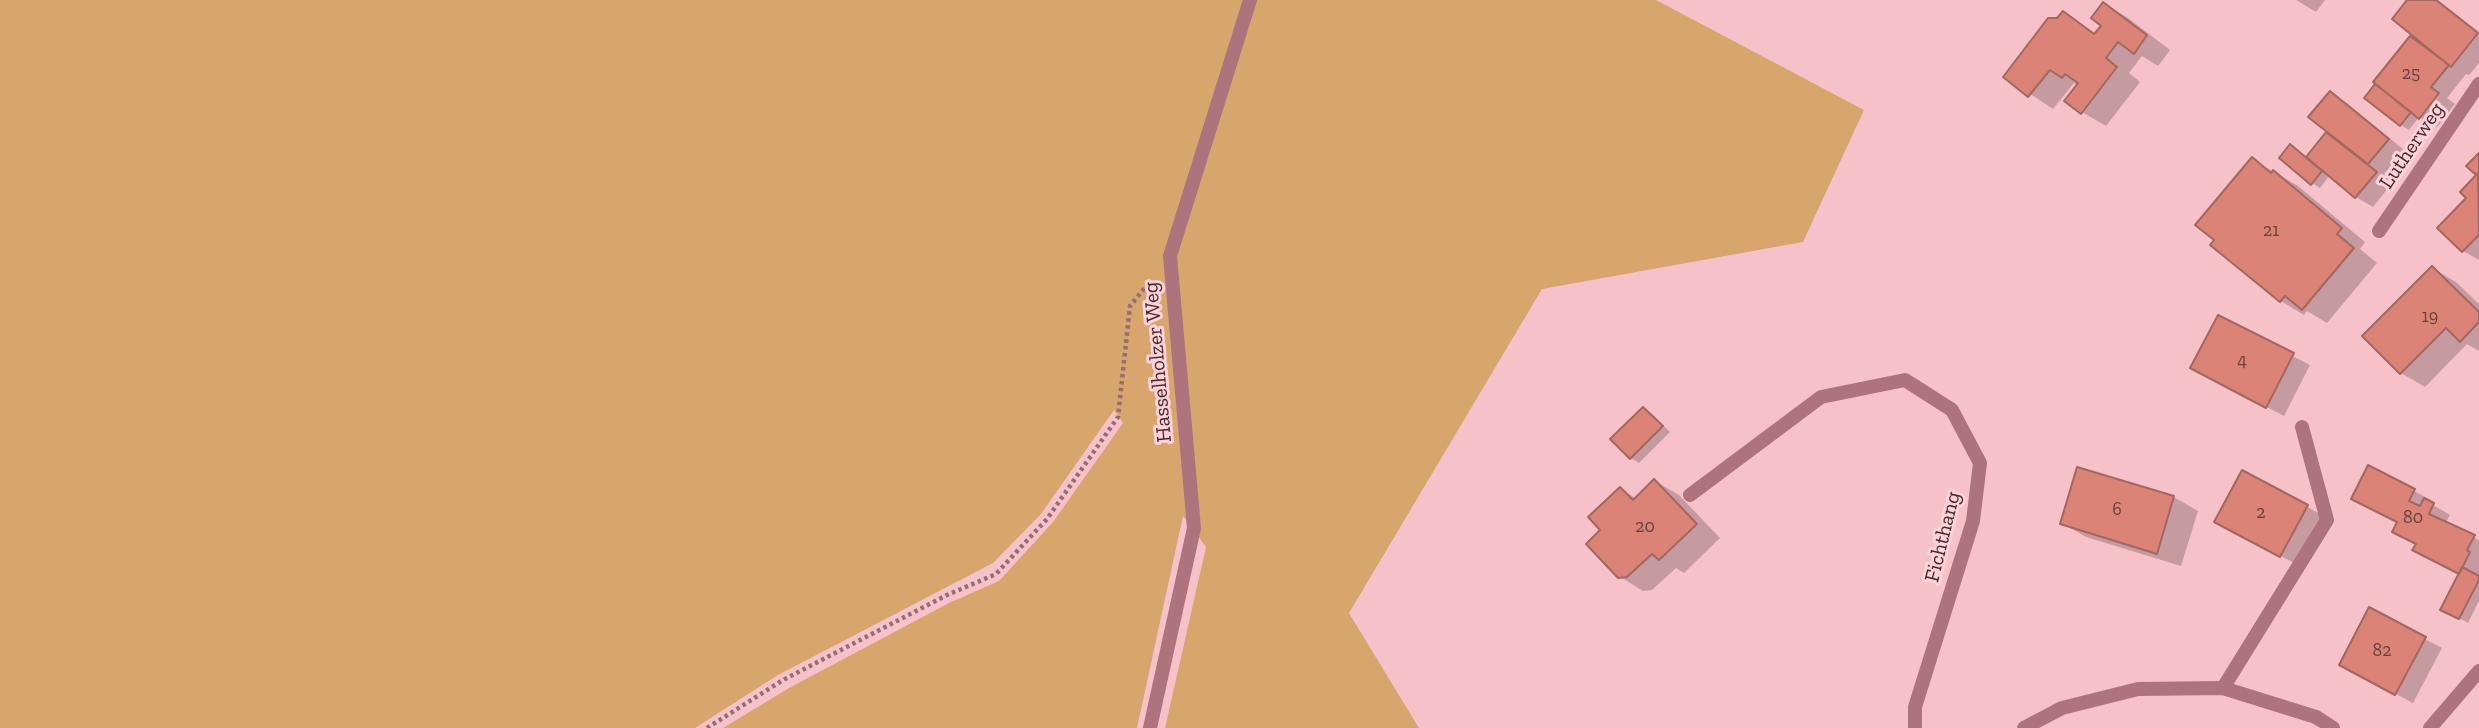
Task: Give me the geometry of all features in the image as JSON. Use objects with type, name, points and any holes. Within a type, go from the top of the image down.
[{"type":"street","name":"Hasselholzer Weg","points":[[1150,728],[1194,528],[1170,256],[1250,0]]},
{"type":"street","name":"Lutherweg","points":[[2379,231],[2479,84]]},
{"type":"street","name":"Fichthang","points":[[1690,495],[1821,397],[1905,380],[1952,410],[1980,463],[1973,521],[1915,707],[1915,728]]},
{"type":"street","points":[[2223,688],[2327,520],[2302,428]]},
{"type":"street","points":[[2430,728],[2479,671]]},
{"type":"street","points":[[2024,728],[2062,708],[2138,689],[2223,688],[2316,717],[2333,728]]},
{"type":"path","points":[[707,728],[783,681],[947,595],[996,574],[1047,519],[1118,418],[1130,306],[1170,256]]},
{"type":"shaded area","points":[[0,0],[1656,0],[1864,110],[1803,242],[1542,289],[1349,613],[1419,728],[1165,728],[1206,547],[1183,516],[1137,728],[723,728],[789,688],[949,603],[999,581],[1053,522],[1123,423],[1114,410],[1041,514],[993,563],[778,675],[695,728],[0,728]]},
{"type":"building","points":[[2407,0],[2436,0],[2478,33],[2451,67],[2392,19]]},
{"type":"building","points":[[2103,2],[2147,35],[2134,54],[2118,42],[2106,58],[2117,67],[2081,114],[2064,101],[2078,83],[2065,74],[2062,78],[2050,70],[2028,97],[2003,77],[2048,18],[2057,18],[2063,11],[2094,34],[2101,26],[2091,18]]},
{"type":"building","points":[[2410,36],[2449,65],[2431,87],[2439,93],[2419,119],[2373,82]]},
{"type":"building","points":[[2375,84],[2411,112],[2400,126],[2364,98]]},
{"type":"building","points":[[2330,91],[2389,139],[2368,164],[2308,117]]},
{"type":"building","points":[[2326,132],[2377,172],[2355,198],[2306,157]]},
{"type":"building","points":[[2290,144],[2322,171],[2311,185],[2279,158]]},
{"type":"building","points":[[2479,153],[2479,174],[2476,175],[2466,166]]},
{"type":"building","points":[[2252,157],[2271,173],[2273,170],[2342,228],[2337,234],[2354,248],[2302,310],[2285,296],[2280,302],[2210,245],[2214,240],[2195,225]]},
{"type":"building","points":[[2478,173],[2479,235],[2462,252],[2437,228],[2466,198],[2460,192]]},
{"type":"building","points":[[2432,266],[2479,312],[2479,322],[2460,342],[2446,328],[2400,374],[2362,336]]},
{"type":"building","points":[[2218,315],[2294,353],[2266,408],[2190,368]]},
{"type":"building","points":[[1643,407],[1663,426],[1630,459],[1610,439]]},
{"type":"building","points":[[2368,465],[2415,489],[2409,501],[2420,506],[2424,498],[2434,503],[2429,514],[2475,535],[2459,574],[2412,550],[2416,544],[2392,532],[2397,522],[2351,499]]},
{"type":"building","points":[[2077,467],[2174,496],[2157,554],[2060,524]]},
{"type":"building","points":[[2242,470],[2308,505],[2280,557],[2214,522]]},
{"type":"building","points":[[1654,479],[1697,524],[1659,560],[1652,554],[1627,577],[1618,578],[1586,544],[1600,530],[1588,517],[1620,487],[1633,500]]},
{"type":"building","points":[[2462,567],[2479,576],[2479,580],[2459,619],[2440,610]]},
{"type":"building","points":[[2369,607],[2426,637],[2395,695],[2339,665]]}]
